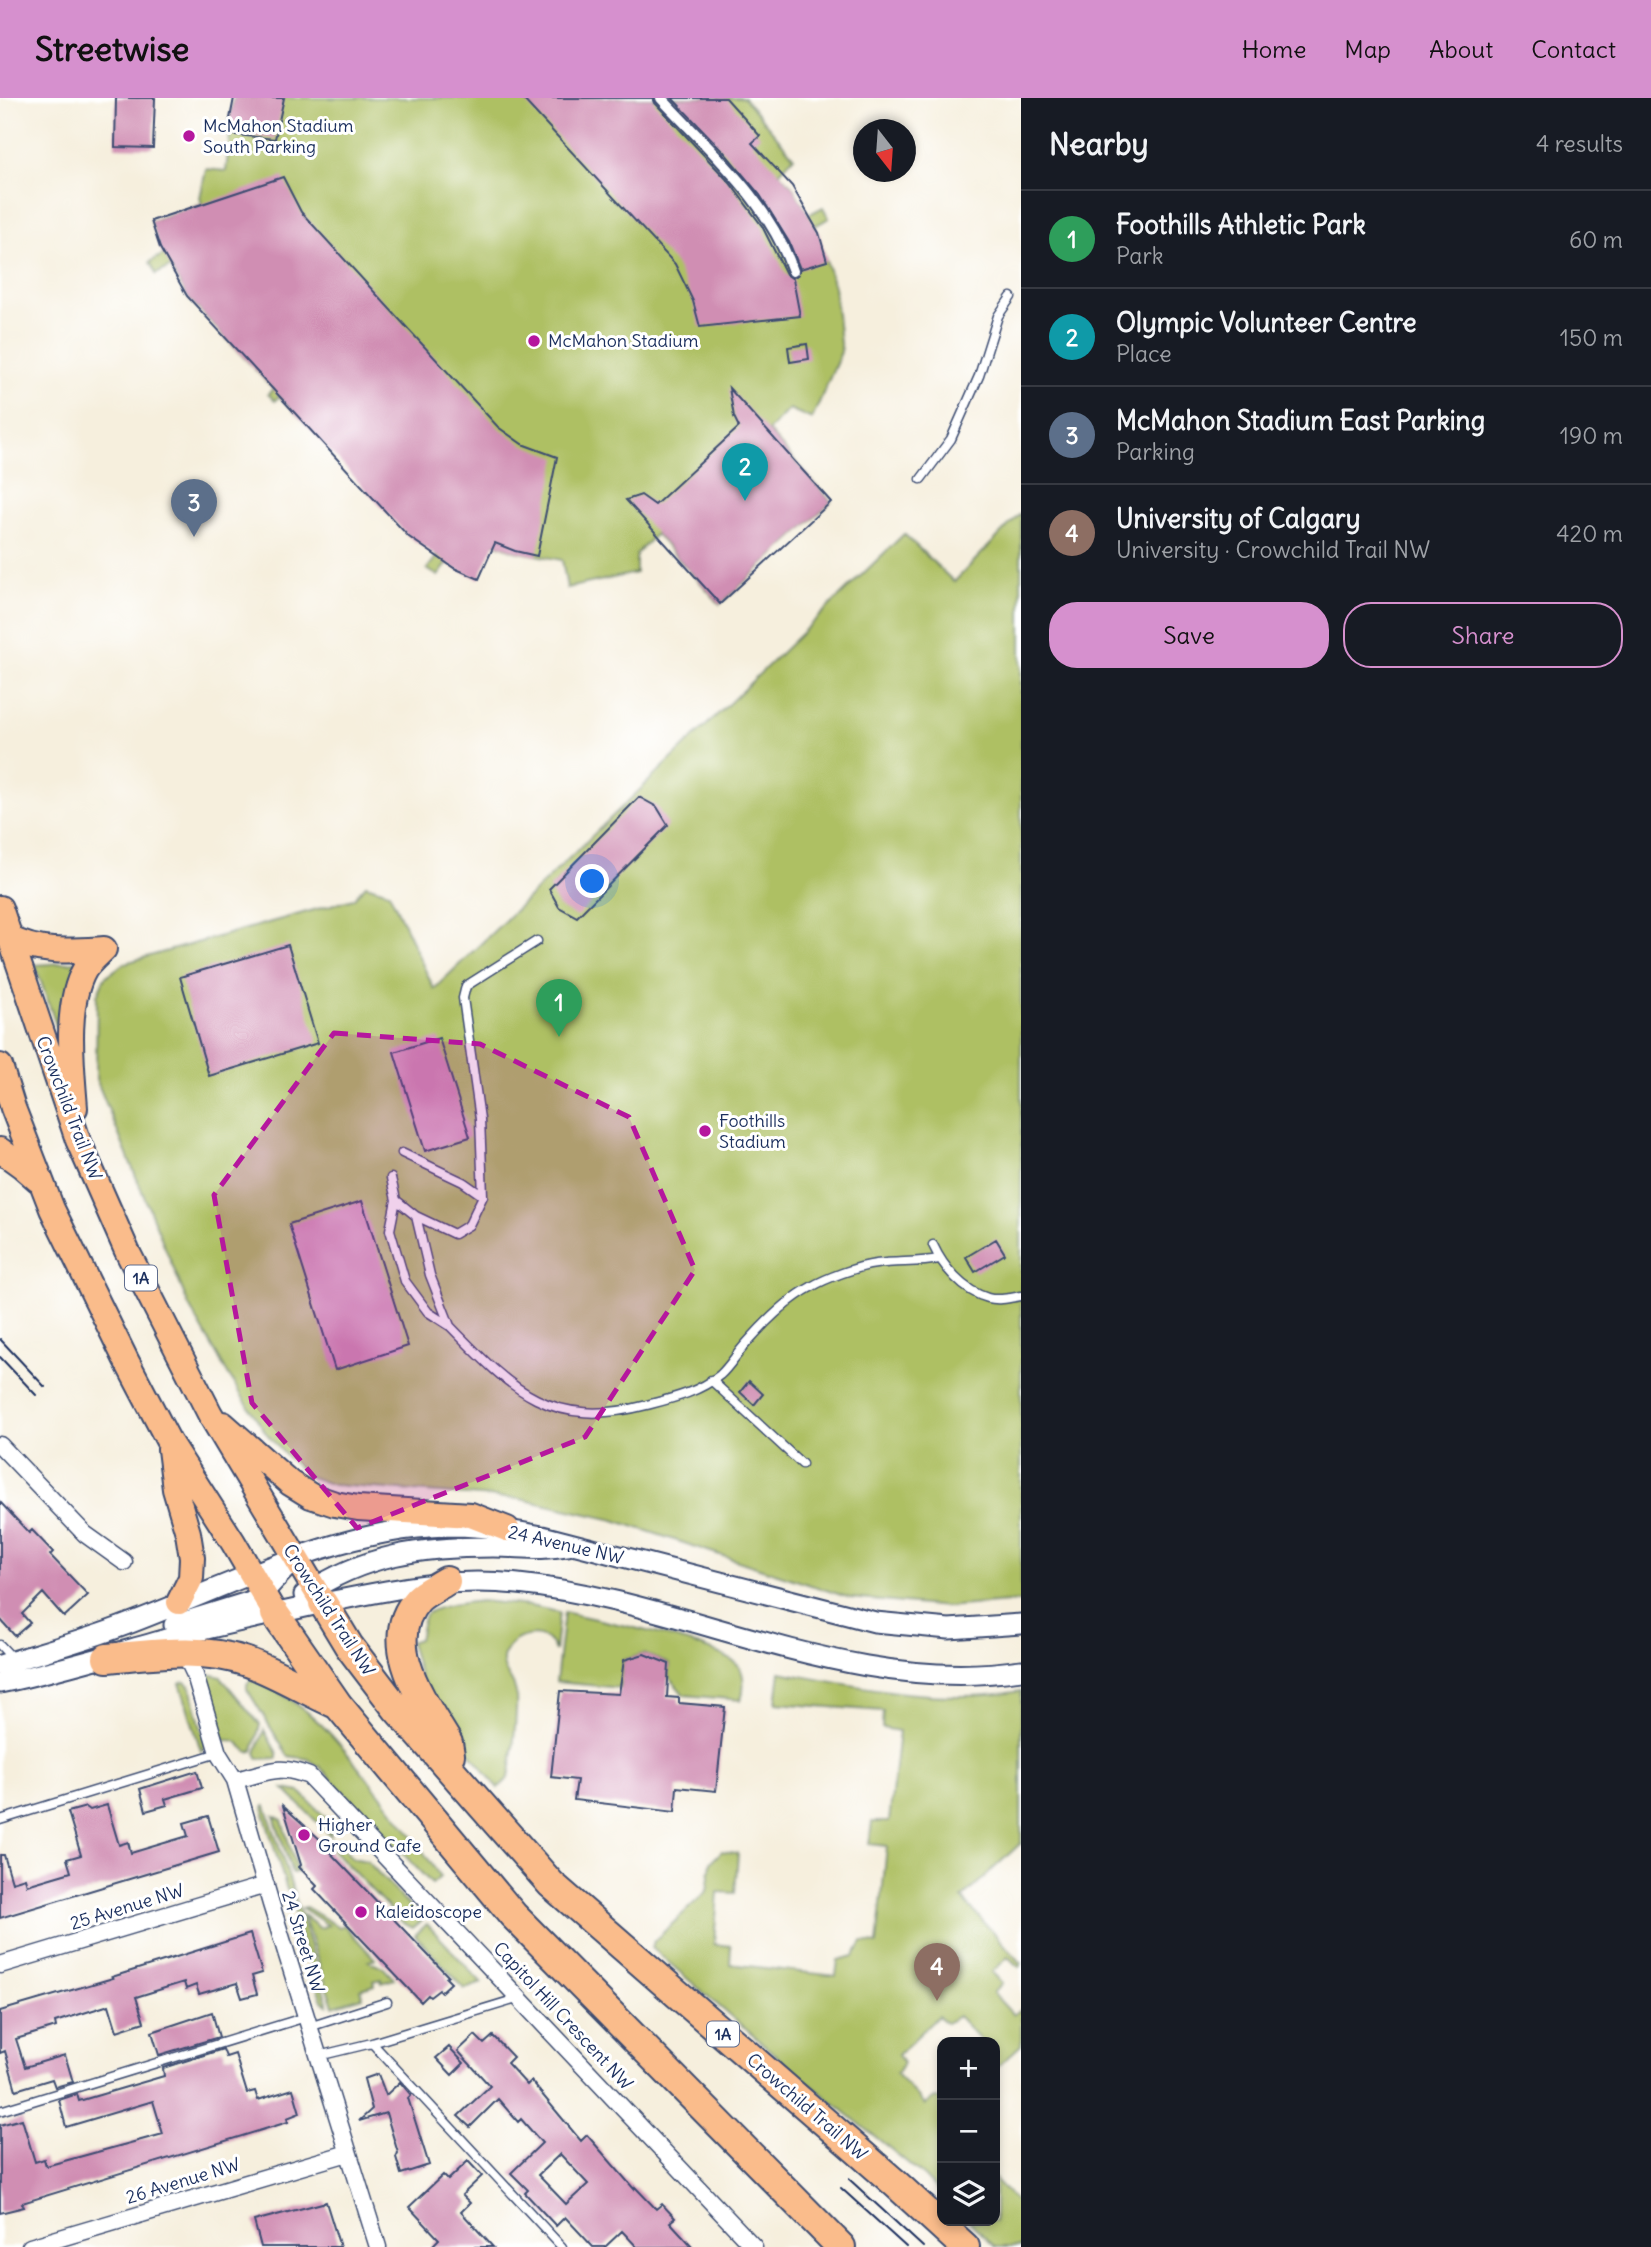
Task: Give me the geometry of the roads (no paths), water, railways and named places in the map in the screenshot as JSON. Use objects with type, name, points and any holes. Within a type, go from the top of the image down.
[{"type":"highway","name":"Crowchild Trail NW","points":[[0,908],[78,1140],[127,1251],[210,1414],[349,1646],[397,1709],[551,1884],[965,2247]]},
{"type":"highway","points":[[9,938],[25,946],[57,952],[104,949],[86,967],[78,986],[72,1019],[78,1140]]},
{"type":"highway","points":[[0,1066],[41,1183],[126,1360],[169,1442],[264,1594],[338,1705],[513,1915],[841,2247]]},
{"type":"highway","points":[[0,1150],[41,1183]]},
{"type":"highway","points":[[210,1414],[241,1438],[289,1483],[311,1496],[358,1508],[471,1515],[507,1529]]},
{"type":"highway","points":[[169,1442],[175,1489],[192,1558],[191,1578],[178,1602]]},
{"type":"highway","points":[[446,1581],[418,1598],[404,1628],[403,1642],[408,1674],[447,1743],[453,1772]]},
{"type":"highway","points":[[107,1658],[184,1652],[215,1655],[248,1663],[338,1705]]},
{"type":"street","points":[[661,98],[761,206],[785,247],[793,271]]},
{"type":"street","points":[[0,1445],[85,1534],[124,1562]]},
{"type":"street","name":"24 Avenue NW","points":[[0,1682],[63,1670],[174,1637],[264,1594],[296,1558],[359,1538],[411,1529],[446,1527],[507,1529],[875,1622],[949,1629],[1021,1624]]},
{"type":"street","points":[[319,1596],[342,1572],[382,1558],[423,1550],[501,1547],[544,1550],[572,1545]]},
{"type":"street","points":[[0,1682],[251,1601],[264,1594],[319,1596],[446,1581],[519,1584],[567,1591],[857,1666],[906,1673],[957,1675],[1021,1670]]},
{"type":"street","name":"24 Avenue NW","points":[[7,1663],[117,1628],[178,1602],[264,1594]]},
{"type":"street","name":"24 Street NW","points":[[184,1652],[198,1684],[218,1753],[235,1780],[378,2247]]},
{"type":"street","name":"Capitol Hill Crescent NW","points":[[235,1780],[281,1768],[291,1768],[309,1776],[754,2247]]},
{"type":"street","name":"25 Avenue NW","points":[[0,1965],[265,1885]]},
{"type":"street","name":"26 Avenue NW","points":[[30,2247],[348,2152]]},
{"type":"lane","points":[[921,479],[951,439],[979,376],[998,316],[1011,297]]},
{"type":"lane","points":[[396,1200],[416,1216],[454,1234],[469,1225],[483,1196],[480,1119],[463,998],[466,986],[537,941]]},
{"type":"lane","points":[[402,1153],[463,1182],[483,1196]]},
{"type":"lane","points":[[391,1178],[396,1200],[390,1230],[405,1281],[428,1312],[450,1326],[502,1377],[535,1400],[561,1410],[586,1414],[621,1412],[687,1395],[721,1374],[766,1321],[811,1287],[874,1264],[917,1263],[939,1259]]},
{"type":"lane","points":[[416,1216],[430,1275],[450,1326]]},
{"type":"lane","points":[[933,1245],[939,1259],[970,1289],[988,1298],[1021,1296]]},
{"type":"lane","points":[[711,1380],[802,1464]]},
{"type":"lane","points":[[0,1645],[7,1663]]},
{"type":"lane","points":[[0,1820],[218,1753]]},
{"type":"lane","points":[[318,2056],[372,2043],[520,1998]]},
{"type":"lane","points":[[0,2111],[308,2022],[387,2002]]},
{"type":"lane","points":[[372,2043],[562,2247]]},
{"type":"tram line","points":[[0,1339],[45,1387]]},
{"type":"tram line","points":[[0,1357],[36,1395]]},
{"type":"tram line","points":[[849,2179],[923,2247]]},
{"type":"tram line","points":[[841,2188],[906,2247]]},
{"type":"place","name":"McMahon Stadium South Parking","points":[[189,136]]},
{"type":"place","name":"McMahon Stadium","points":[[534,341]]},
{"type":"place","name":"Olympic Volunteer Centre","points":[[745,501]]},
{"type":"place","name":"McMahon Stadium East Parking","points":[[194,537]]},
{"type":"place","name":"Foothills Athletic Park","points":[[559,1037]]},
{"type":"place","name":"Foothills Stadium","points":[[705,1131]]},
{"type":"place","name":"Higher Ground Cafe","points":[[304,1835]]},
{"type":"place","name":"Kaleidoscope","points":[[361,1912]]},
{"type":"place","name":"University of Calgary","points":[[937,2001]]}]
